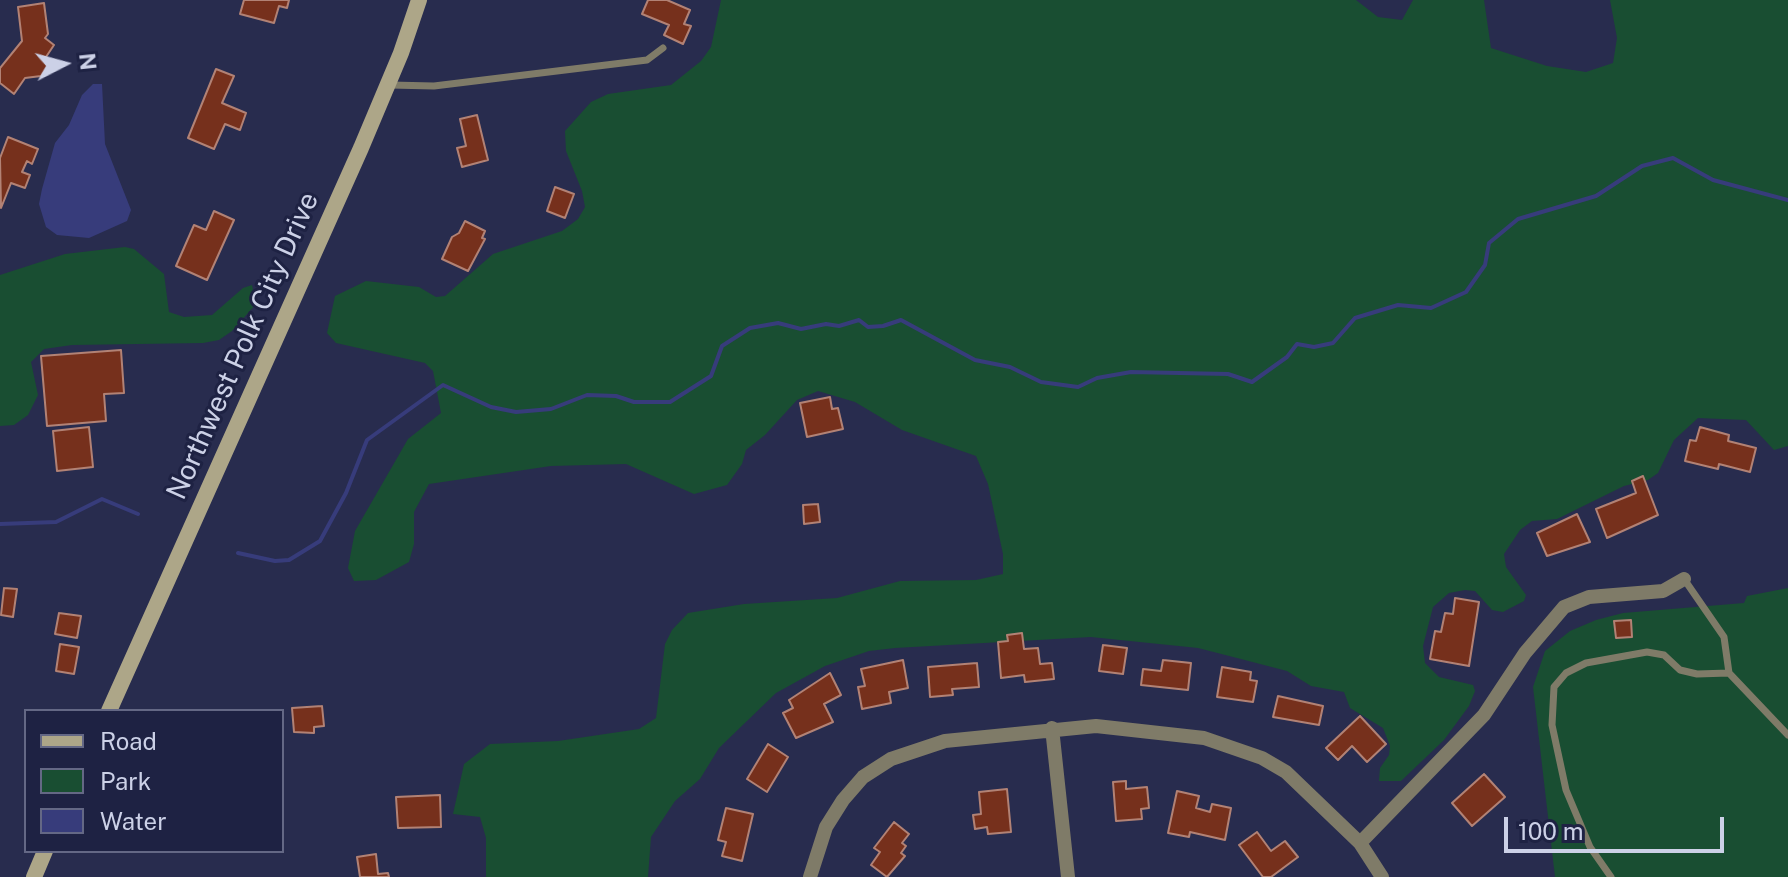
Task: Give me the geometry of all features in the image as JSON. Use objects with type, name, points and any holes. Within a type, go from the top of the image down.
[{"type":"street","name":"Northwest Polk City Drive","points":[[110,709],[388,85],[419,0]]},
{"type":"street","points":[[1360,843],[1484,715],[1525,653],[1564,607],[1589,597],[1663,591],[1684,579]]},
{"type":"street","points":[[810,877],[826,827],[843,800],[863,777],[891,759],[945,741],[1096,726],[1150,729],[1236,747],[1286,772],[1360,843],[1382,877]]},
{"type":"street","points":[[1052,728],[1068,877]]},
{"type":"street","points":[[34,877],[44,853]]},
{"type":"lane","points":[[388,85],[434,86],[647,60],[663,48]]},
{"type":"lane","points":[[1684,579],[1724,637],[1729,673],[1788,735]]},
{"type":"lane","points":[[1611,877],[1590,847],[1566,790],[1552,725],[1554,687],[1566,673],[1586,663],[1647,652],[1664,655],[1680,670],[1697,674],[1729,673]]},
{"type":"green space","points":[[721,0],[1356,0],[1378,17],[1402,20],[1413,0],[1484,0],[1491,48],[1547,66],[1586,72],[1613,63],[1617,38],[1610,0],[1788,0],[1788,446],[1774,450],[1746,420],[1698,418],[1674,440],[1658,473],[1648,480],[1624,486],[1557,519],[1532,521],[1520,530],[1504,554],[1506,567],[1526,595],[1524,601],[1503,612],[1492,610],[1475,591],[1465,590],[1449,593],[1433,607],[1423,646],[1425,663],[1439,677],[1473,685],[1475,691],[1469,706],[1444,740],[1401,781],[1379,781],[1380,768],[1389,755],[1390,746],[1383,728],[1350,708],[1344,692],[1311,686],[1287,671],[1198,648],[1091,637],[895,648],[869,651],[825,666],[776,693],[719,748],[700,779],[675,801],[651,837],[648,877],[486,877],[486,838],[480,817],[453,814],[464,764],[490,744],[558,741],[639,729],[656,718],[665,644],[672,630],[688,613],[744,604],[837,598],[900,581],[976,580],[1003,574],[1003,554],[988,484],[976,456],[902,430],[855,402],[818,391],[797,400],[765,435],[746,450],[742,464],[727,485],[694,494],[626,464],[551,466],[429,484],[414,512],[414,544],[409,562],[376,580],[354,581],[348,568],[355,531],[408,439],[441,413],[433,371],[425,363],[336,343],[327,333],[335,296],[366,281],[419,287],[436,297],[445,296],[493,254],[562,231],[578,219],[585,207],[566,151],[565,131],[591,102],[608,94],[671,85],[701,61],[711,47]]},
{"type":"green space","points":[[125,247],[134,249],[164,274],[169,312],[184,317],[212,315],[243,288],[252,285],[256,304],[232,331],[219,340],[203,343],[72,345],[44,349],[31,362],[38,395],[28,415],[14,425],[0,426],[0,275],[65,254]]},
{"type":"green space","points":[[1788,588],[1788,877],[1555,877],[1533,687],[1545,651],[1570,631],[1623,613],[1744,603],[1747,596]]},
{"type":"water","points":[[93,84],[102,84],[105,144],[131,210],[127,221],[89,238],[57,235],[46,227],[39,204],[42,189],[55,143],[69,125],[82,95]]},
{"type":"building","points":[[244,0],[289,0],[287,8],[279,6],[274,23],[240,14]]},
{"type":"building","points":[[648,0],[667,0],[690,10],[684,24],[691,26],[683,44],[664,35],[669,25],[642,14]]},
{"type":"building","points":[[44,3],[48,34],[45,38],[54,45],[46,57],[51,62],[41,76],[25,78],[14,94],[0,83],[0,68],[22,41],[18,7]]},
{"type":"building","points":[[216,69],[234,76],[222,103],[246,113],[240,130],[225,124],[214,149],[188,138]]},
{"type":"building","points":[[477,115],[488,160],[462,167],[457,148],[466,146],[460,119]]},
{"type":"building","points":[[8,137],[38,149],[32,164],[27,161],[22,172],[30,175],[25,188],[11,183],[1,208],[0,158]]},
{"type":"building","points":[[555,187],[574,194],[565,218],[547,211]]},
{"type":"building","points":[[214,211],[234,220],[207,280],[176,266],[194,225],[206,230]]},
{"type":"building","points":[[465,221],[485,231],[482,238],[485,239],[468,271],[442,259],[452,237],[459,233]]},
{"type":"building","points":[[121,350],[124,393],[104,394],[106,421],[47,426],[41,356]]},
{"type":"building","points":[[830,397],[832,409],[838,408],[843,429],[807,437],[800,403]]},
{"type":"building","points":[[89,427],[93,467],[57,471],[53,431]]},
{"type":"building","points":[[1700,427],[1729,435],[1728,441],[1756,448],[1750,472],[1719,464],[1718,469],[1685,461],[1690,440],[1696,441]]},
{"type":"building","points":[[1643,476],[1658,515],[1607,538],[1596,509],[1636,493],[1632,481]]},
{"type":"building","points":[[818,504],[820,522],[804,524],[803,505]]},
{"type":"building","points":[[1577,514],[1590,542],[1547,556],[1537,533]]},
{"type":"building","points":[[4,588],[17,589],[13,617],[1,615]]},
{"type":"building","points":[[1455,598],[1479,602],[1469,666],[1430,659],[1435,631],[1441,632],[1445,613],[1453,614]]},
{"type":"building","points":[[59,613],[81,616],[77,638],[55,634]]},
{"type":"building","points":[[1631,620],[1632,637],[1616,638],[1614,621]]},
{"type":"building","points":[[1022,633],[1024,649],[1038,648],[1040,664],[1052,663],[1054,679],[1025,682],[1024,675],[1001,678],[998,642],[1008,641],[1007,635]]},
{"type":"building","points":[[60,644],[79,647],[74,674],[56,671]]},
{"type":"building","points":[[1103,645],[1127,648],[1123,674],[1099,671]]},
{"type":"building","points":[[903,660],[908,688],[889,692],[891,703],[862,709],[858,687],[865,686],[861,669]]},
{"type":"building","points":[[1163,660],[1191,663],[1188,690],[1141,685],[1143,669],[1161,671]]},
{"type":"building","points":[[977,663],[979,687],[952,689],[953,695],[930,697],[928,667]]},
{"type":"building","points":[[1222,667],[1251,672],[1250,680],[1257,681],[1253,702],[1217,697]]},
{"type":"building","points":[[830,673],[841,695],[824,704],[833,722],[796,738],[783,713],[793,708],[789,700]]},
{"type":"building","points":[[1278,696],[1323,706],[1319,725],[1273,717]]},
{"type":"building","points":[[322,706],[324,726],[314,727],[314,733],[294,732],[292,708]]},
{"type":"building","points":[[1360,716],[1386,744],[1367,762],[1352,746],[1338,760],[1326,748]]},
{"type":"building","points":[[768,744],[788,757],[767,792],[747,779]]},
{"type":"building","points":[[1484,774],[1505,797],[1472,826],[1452,803]]},
{"type":"building","points":[[1126,781],[1126,789],[1147,787],[1149,808],[1141,809],[1142,819],[1116,821],[1113,782]]},
{"type":"building","points":[[1007,789],[1011,832],[988,834],[987,827],[975,829],[973,815],[981,814],[979,792]]},
{"type":"building","points":[[1177,791],[1199,796],[1196,808],[1210,812],[1212,804],[1231,808],[1225,840],[1190,832],[1189,837],[1168,833]]},
{"type":"building","points":[[440,795],[441,827],[398,828],[396,797]]},
{"type":"building","points":[[726,808],[753,814],[742,861],[722,856],[726,842],[718,840]]},
{"type":"building","points":[[894,822],[909,834],[902,843],[906,846],[901,853],[905,856],[887,877],[871,865],[880,852],[874,848]]},
{"type":"building","points":[[1257,832],[1271,851],[1285,841],[1298,857],[1271,877],[1263,877],[1239,845]]},
{"type":"building","points":[[376,854],[378,874],[388,873],[389,877],[360,877],[357,857]]},
{"type":"waterway","points":[[238,553],[275,561],[289,560],[320,541],[346,493],[367,440],[443,385],[491,407],[516,412],[551,409],[587,395],[616,396],[634,402],[670,402],[711,376],[722,346],[750,328],[778,323],[801,329],[826,324],[839,326],[859,320],[868,327],[901,320],[975,360],[1010,367],[1041,382],[1078,387],[1097,378],[1131,372],[1228,374],[1252,382],[1287,357],[1297,344],[1314,347],[1333,343],[1355,318],[1398,305],[1431,308],[1466,292],[1485,265],[1489,243],[1518,219],[1596,196],[1642,166],[1673,158],[1713,180],[1788,200]]},
{"type":"waterway","points":[[0,524],[56,522],[102,499],[138,514]]}]
